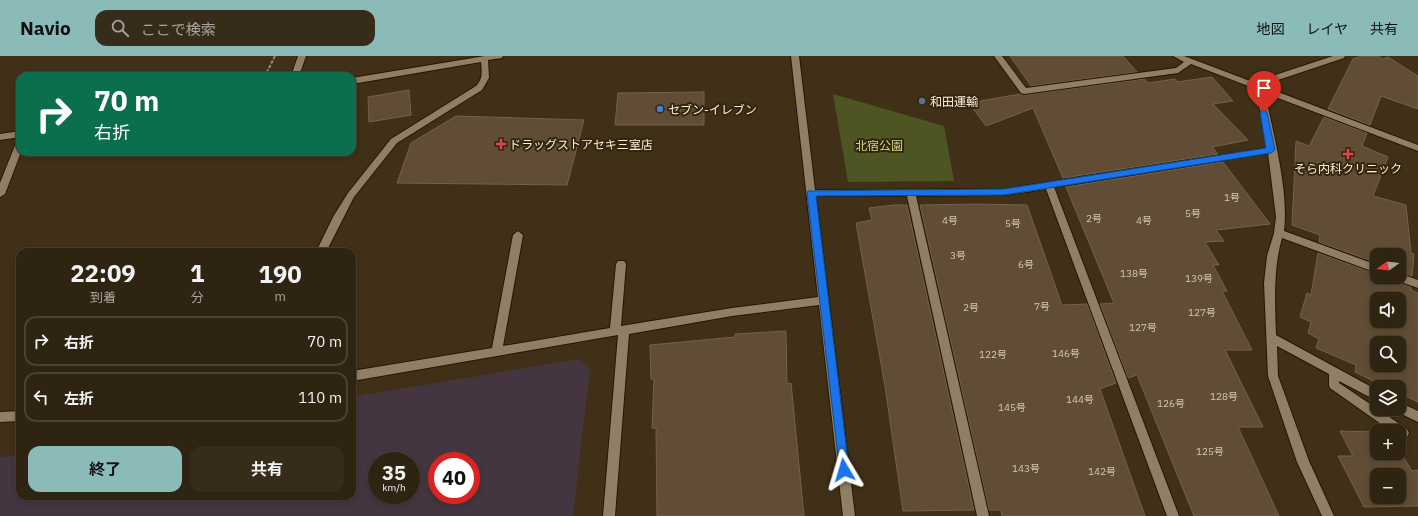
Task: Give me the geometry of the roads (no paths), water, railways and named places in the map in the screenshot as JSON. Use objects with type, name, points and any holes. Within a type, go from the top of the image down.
[{"type":"street","points":[[296,72],[302,56]]},
{"type":"street","points":[[356,80],[499,56]]},
{"type":"street","points":[[795,56],[849,516]]},
{"type":"street","points":[[998,56],[1024,91],[1178,70],[1190,61]]},
{"type":"street","points":[[1176,56],[1418,148]]},
{"type":"street","points":[[1260,87],[1269,80],[1341,56]]},
{"type":"street","points":[[323,248],[351,195],[394,141],[479,88],[484,82],[486,74],[484,58]]},
{"type":"street","points":[[1260,87],[1281,217],[1279,233],[1272,256],[1269,283],[1273,376],[1303,462],[1328,516]]},
{"type":"street","points":[[0,137],[16,135]]},
{"type":"street","points":[[811,193],[1004,192],[1271,150]]},
{"type":"street","points":[[0,194],[16,153]]},
{"type":"street","points":[[1049,185],[1173,516]]},
{"type":"street","points":[[911,192],[983,516]]},
{"type":"street","points":[[1279,233],[1370,266]]},
{"type":"street","points":[[498,352],[518,235]]},
{"type":"street","points":[[609,516],[620,331],[621,264]]},
{"type":"street","points":[[1406,280],[1418,284]]},
{"type":"street","points":[[356,375],[732,312],[824,300]]},
{"type":"street","points":[[1271,337],[1370,392]]},
{"type":"street","points":[[1334,373],[1334,384],[1390,424]]},
{"type":"street","points":[[1406,411],[1418,417]]},
{"type":"street","points":[[0,417],[16,416]]},
{"type":"place","name":"和田運輸","points":[[922,101]]},
{"type":"place","name":"セブン-イレブン","points":[[660,109]]},
{"type":"place","name":"ドラッグストアセキ三室店","points":[[501,144]]},
{"type":"place","name":"そら内科クリニック","points":[[1348,154]]},
{"type":"park label","name":"北宿公園","points":[[879,145]]}]
